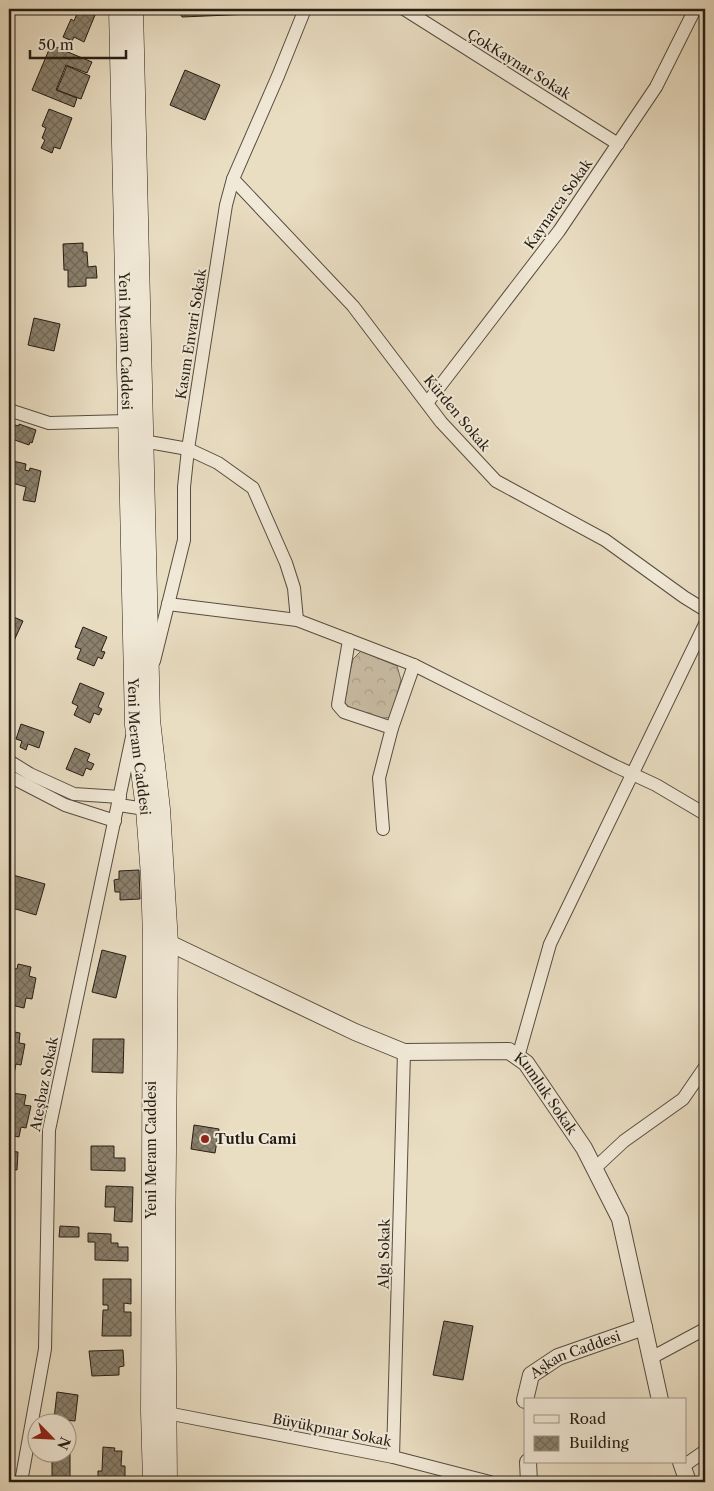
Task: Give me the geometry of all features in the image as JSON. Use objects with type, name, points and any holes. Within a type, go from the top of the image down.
[{"type":"main road","name":"Yeni Meram Caddesi","points":[[118,9],[134,725],[145,809],[152,938],[150,1391],[152,1482]]},
{"type":"main road","name":"Yeni Meram Caddesi","points":[[134,9],[151,720],[161,809],[169,943],[166,1254],[168,1482]]},
{"type":"street","name":"Kasım Envari Sokak","points":[[150,676],[184,540],[184,487],[188,449],[226,205],[233,179],[305,9]]},
{"type":"street","name":"ÇokKaynar Sokak","points":[[404,9],[618,144]]},
{"type":"street","name":"Kaynarca Sokak","points":[[427,403],[560,231],[656,87],[695,9]]},
{"type":"street","name":"Kürden Sokak","points":[[233,179],[353,306],[441,422],[496,481],[605,540],[705,610]]},
{"type":"street","points":[[9,410],[49,422],[127,421]]},
{"type":"street","points":[[143,441],[188,449],[218,463],[253,488],[286,563],[294,588],[297,620]]},
{"type":"street","points":[[168,604],[297,620],[414,665],[656,785],[705,814]]},
{"type":"street","points":[[518,1057],[550,944],[705,624]]},
{"type":"street","points":[[349,640],[338,705],[344,712],[392,728]]},
{"type":"street","points":[[383,829],[379,778],[392,728],[414,665]]},
{"type":"street","name":"Ateşbaz Sokak","points":[[21,1482],[45,1349],[49,1130],[134,725]]},
{"type":"street","points":[[9,761],[30,774],[74,794],[119,801],[145,809]]},
{"type":"street","points":[[9,776],[64,805],[115,821]]},
{"type":"street","name":"Kumluk Sokak","points":[[169,943],[354,1032],[404,1052],[509,1051],[526,1063],[584,1148],[620,1219],[660,1398]]},
{"type":"street","name":"Algı Sokak","points":[[393,1457],[404,1052]]},
{"type":"street","points":[[594,1168],[624,1141],[683,1099],[705,1067]]},
{"type":"street","name":"Aşkan Caddesi","points":[[526,1398],[531,1375],[558,1357],[644,1327]]},
{"type":"street","points":[[651,1358],[705,1329]]},
{"type":"street","name":"Büyükpınar Sokak","points":[[167,1413],[393,1457],[490,1482]]},
{"type":"street","points":[[684,1471],[705,1451]]},
{"type":"street","points":[[528,1464],[529,1482]]},
{"type":"green space","points":[[361,651],[397,666],[401,680],[391,717],[378,718],[358,713],[343,700],[353,659]]},
{"type":"building","points":[[79,9],[95,15],[84,42],[74,37],[72,41],[63,37],[71,19],[74,21]]},
{"type":"building","points":[[178,9],[276,9],[276,13],[182,17]]},
{"type":"building","points":[[51,45],[92,62],[87,73],[66,65],[56,90],[77,98],[74,107],[32,90]]},
{"type":"building","points":[[67,66],[90,76],[81,99],[57,90]]},
{"type":"building","points":[[185,70],[220,85],[205,120],[170,105]]},
{"type":"building","points":[[49,109],[72,118],[60,149],[54,147],[52,153],[41,148],[45,140],[42,138],[46,128],[42,126]]},
{"type":"building","points":[[83,243],[83,252],[87,252],[88,267],[96,266],[97,278],[86,278],[86,286],[68,287],[68,270],[64,270],[63,244]]},
{"type":"building","points":[[34,318],[60,324],[54,351],[28,345]]},
{"type":"building","points":[[11,424],[19,426],[19,424],[36,430],[32,443],[30,442],[29,445],[9,438]]},
{"type":"building","points":[[13,461],[26,464],[25,470],[29,471],[30,468],[41,471],[35,502],[23,500],[26,487],[9,482]]},
{"type":"building","points":[[9,615],[23,621],[13,643],[9,641]]},
{"type":"building","points":[[83,627],[107,637],[101,651],[105,652],[102,659],[98,657],[94,666],[77,659],[81,649],[75,647]]},
{"type":"building","points":[[80,683],[104,693],[98,707],[102,709],[99,715],[94,713],[90,723],[74,715],[78,706],[72,703]]},
{"type":"building","points":[[21,724],[44,732],[39,748],[28,744],[26,750],[20,747],[22,741],[16,739]]},
{"type":"building","points":[[75,748],[90,754],[87,761],[94,764],[91,770],[86,768],[83,776],[66,769]]},
{"type":"building","points":[[139,870],[140,899],[120,900],[120,892],[115,892],[114,880],[119,879],[119,871]]},
{"type":"building","points":[[13,875],[45,884],[36,915],[9,907],[9,878],[12,879]]},
{"type":"building","points":[[102,950],[126,956],[116,998],[92,992]]},
{"type":"building","points":[[18,964],[31,967],[29,976],[36,978],[32,999],[26,998],[24,1008],[11,1005],[12,1001],[9,1001],[9,971],[11,971],[11,968],[17,969]]},
{"type":"building","points":[[9,1031],[20,1033],[19,1043],[25,1044],[21,1065],[16,1064],[14,1074],[9,1074]]},
{"type":"building","points":[[93,1039],[124,1039],[123,1073],[92,1072]]},
{"type":"building","points":[[12,1093],[26,1095],[24,1105],[31,1106],[26,1128],[21,1127],[19,1137],[9,1135],[9,1097],[11,1097]]},
{"type":"building","name":"Tutlu Cami","points":[[194,1125],[219,1129],[215,1153],[191,1149]]},
{"type":"building","points":[[91,1146],[114,1146],[114,1158],[125,1158],[125,1171],[91,1170]]},
{"type":"building","points":[[9,1151],[18,1152],[17,1170],[11,1169],[11,1180],[9,1180]]},
{"type":"building","points":[[106,1186],[133,1187],[132,1222],[114,1221],[115,1207],[105,1207]]},
{"type":"building","points":[[60,1226],[79,1227],[79,1237],[59,1237]]},
{"type":"building","points":[[9,1228],[11,1247],[9,1248]]},
{"type":"building","points":[[88,1233],[111,1234],[111,1243],[118,1243],[118,1247],[128,1247],[128,1261],[95,1260],[95,1242],[88,1242]]},
{"type":"building","points":[[103,1279],[131,1279],[131,1304],[124,1303],[124,1312],[131,1312],[131,1336],[102,1336],[103,1310],[108,1310],[108,1305],[103,1305]]},
{"type":"building","points":[[444,1321],[473,1326],[463,1380],[433,1375]]},
{"type":"building","points":[[123,1350],[124,1366],[119,1367],[119,1375],[92,1376],[89,1351]]},
{"type":"building","points":[[57,1392],[78,1395],[76,1414],[55,1414]]},
{"type":"building","points":[[103,1447],[115,1448],[114,1451],[122,1451],[121,1466],[125,1466],[125,1480],[98,1482],[98,1471],[102,1471]]},
{"type":"building","points":[[52,1464],[70,1464],[70,1482],[52,1482]]},
{"type":"place","name":"Tutlu Cami","points":[[205,1139]]}]
